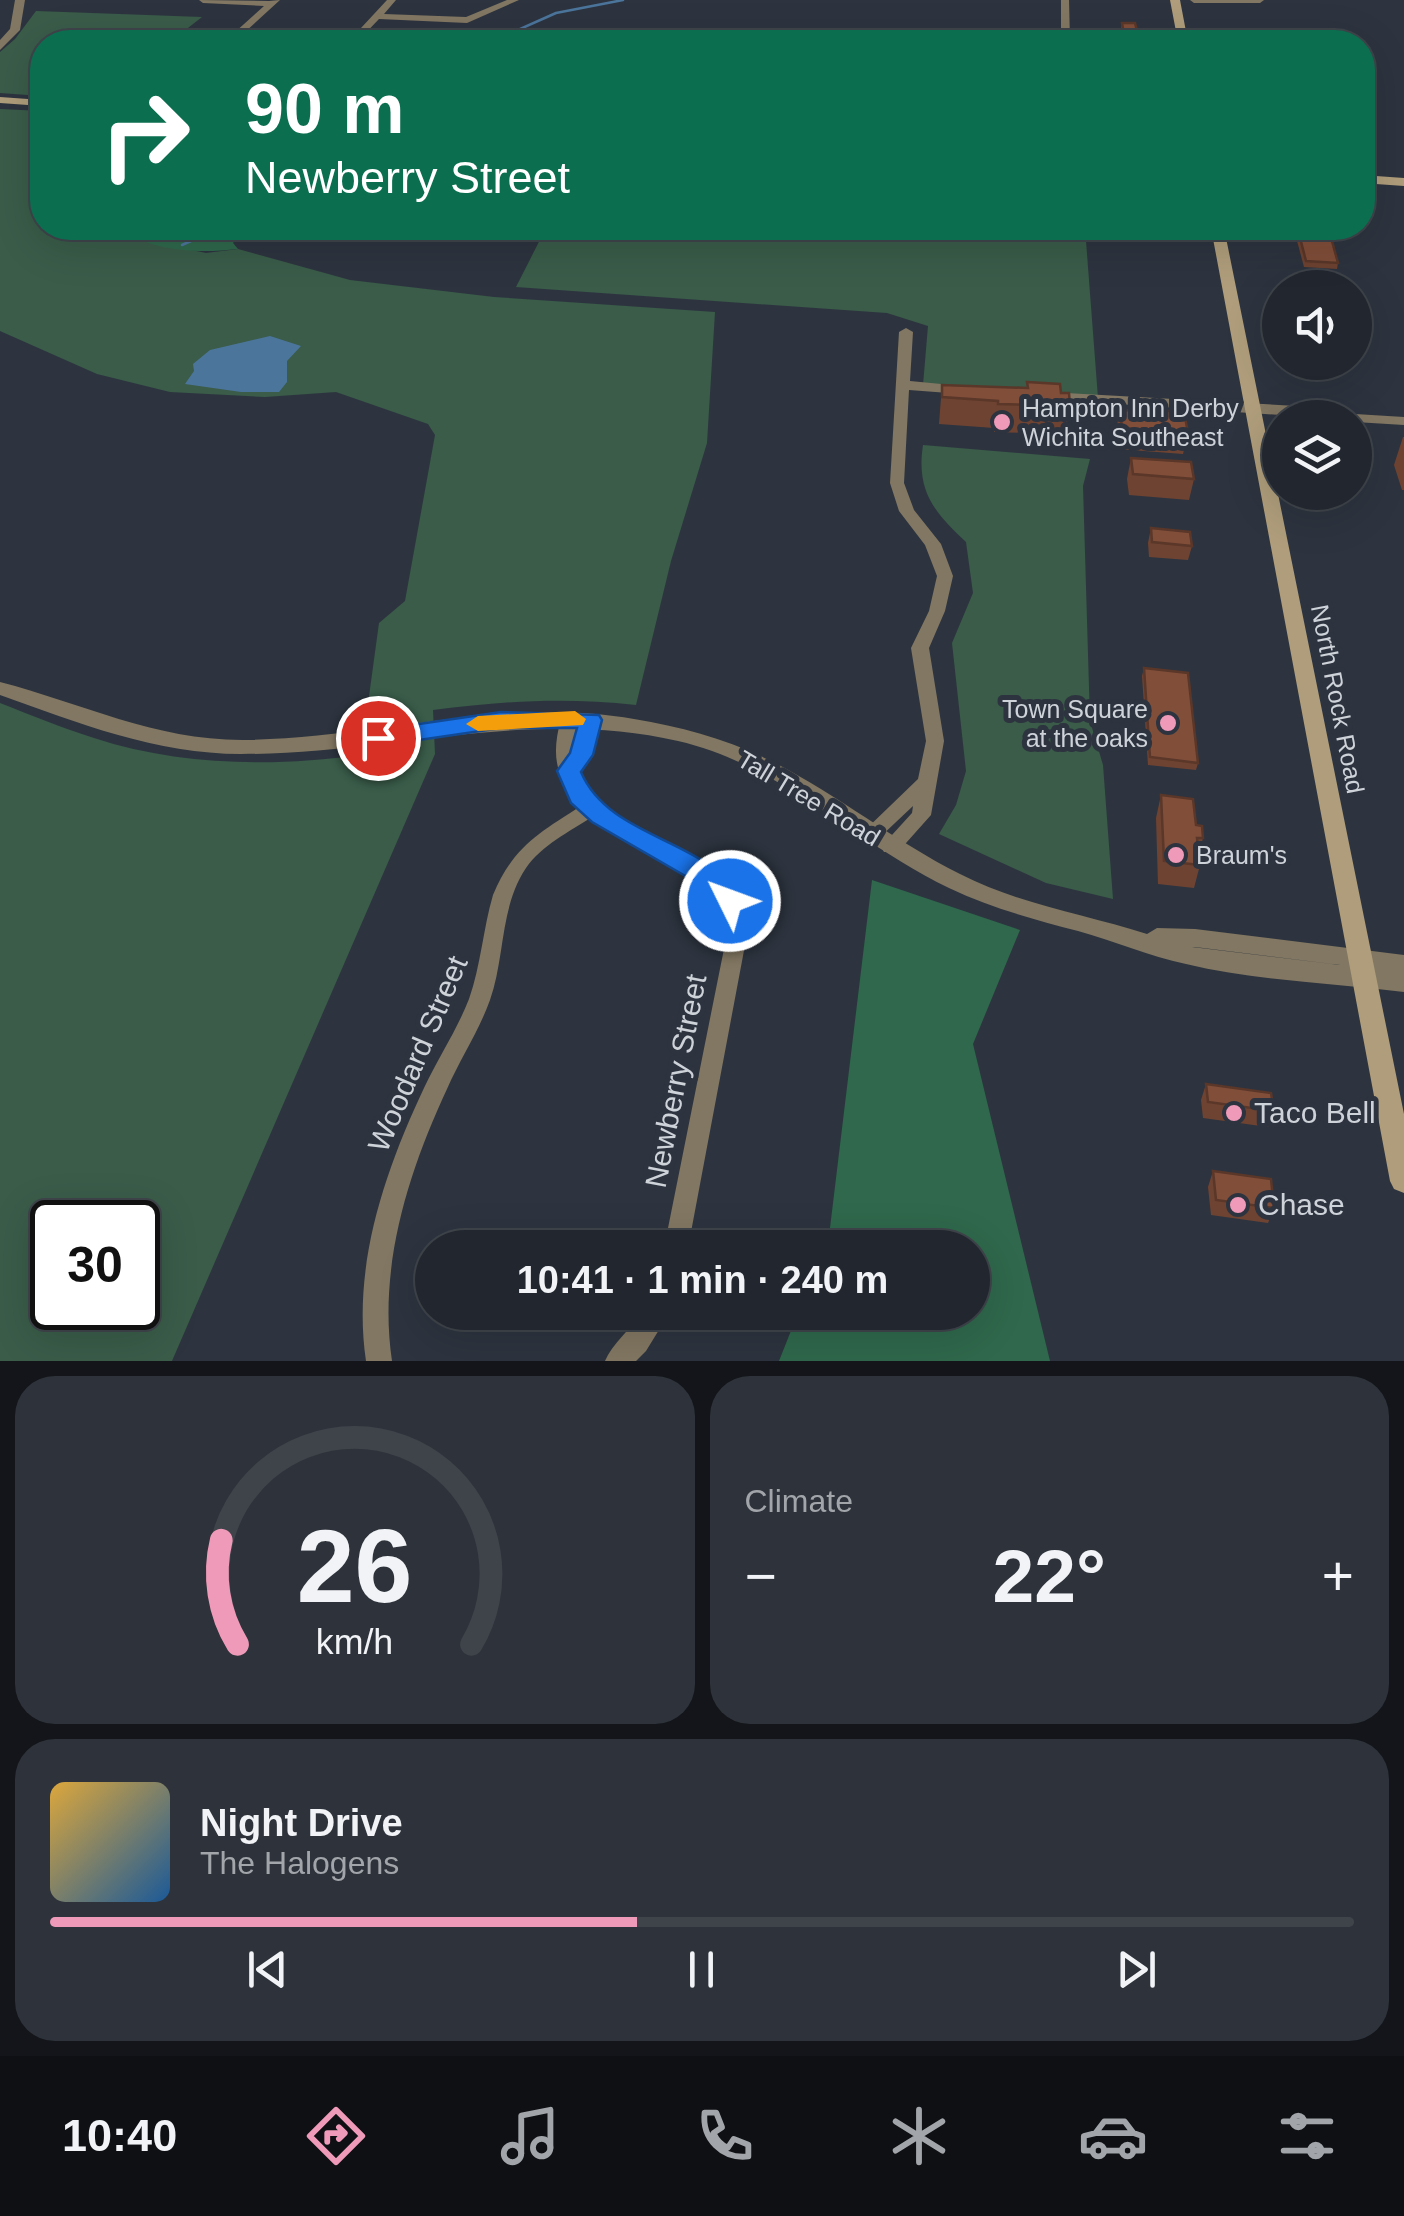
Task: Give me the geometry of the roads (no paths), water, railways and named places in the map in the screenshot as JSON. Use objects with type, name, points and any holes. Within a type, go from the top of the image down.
[{"type":"main road","points":[[1175,0],[1181,30]]},
{"type":"main road","points":[[0,100],[30,102]]},
{"type":"main road","points":[[1375,180],[1404,182]]},
{"type":"main road","name":"North Rock Road","points":[[1220,240],[1404,1181]]},
{"type":"street","points":[[0,47],[14,32],[20,0]]},
{"type":"street","points":[[204,0],[271,2]]},
{"type":"street","points":[[364,30],[392,0]]},
{"type":"street","points":[[377,16],[468,20],[515,0]]},
{"type":"street","points":[[1065,0],[1066,30]]},
{"type":"street","points":[[1194,0],[1259,0]]},
{"type":"street","points":[[242,30],[271,2]]},
{"type":"street","points":[[0,32],[14,32]]},
{"type":"street","points":[[891,847],[922,814],[934,741],[920,648],[945,576],[933,544],[907,511],[897,483],[906,332]]},
{"type":"street","points":[[903,385],[983,391]]},
{"type":"street","points":[[1038,395],[1262,411]]},
{"type":"street","points":[[1254,411],[1262,412]]},
{"type":"street","points":[[1372,419],[1404,421]]},
{"type":"street","name":"Tall Tree Road","points":[[0,688],[116,728],[187,744],[237,748],[312,746],[501,720],[580,720],[684,735],[746,757],[891,847],[991,898],[1198,958],[1363,968],[1404,964]]},
{"type":"street","name":"Newberry Street","points":[[580,720],[582,755],[569,771],[579,796],[592,808],[715,883],[730,901],[739,924],[680,1230]]},
{"type":"street","points":[[871,834],[926,783]]},
{"type":"street","name":"Woodard Street","points":[[378,1361],[374,1330],[377,1284],[396,1186],[419,1125],[478,1001],[492,957],[504,893],[523,857],[592,808]]},
{"type":"street","name":"Tall Tree Road","points":[[1363,968],[1404,982]]},
{"type":"street","points":[[618,1361],[643,1330]]},
{"type":"water","points":[[270,336],[301,346],[287,361],[287,382],[279,392],[241,392],[185,384],[194,371],[193,364],[210,350]]},
{"type":"waterway","points":[[518,30],[556,13],[623,0]]},
{"type":"waterway","points":[[182,245],[193,240]]},
{"type":"place","name":"Hampton Inn Derby Wichita Southeast","points":[[1002,422]]},
{"type":"place","name":"Town Square at the oaks","points":[[1168,723]]},
{"type":"place","name":"Braum's","points":[[1176,855]]},
{"type":"place","name":"Taco Bell","points":[[1234,1113]]},
{"type":"place","name":"Chase","points":[[1238,1205]]}]
